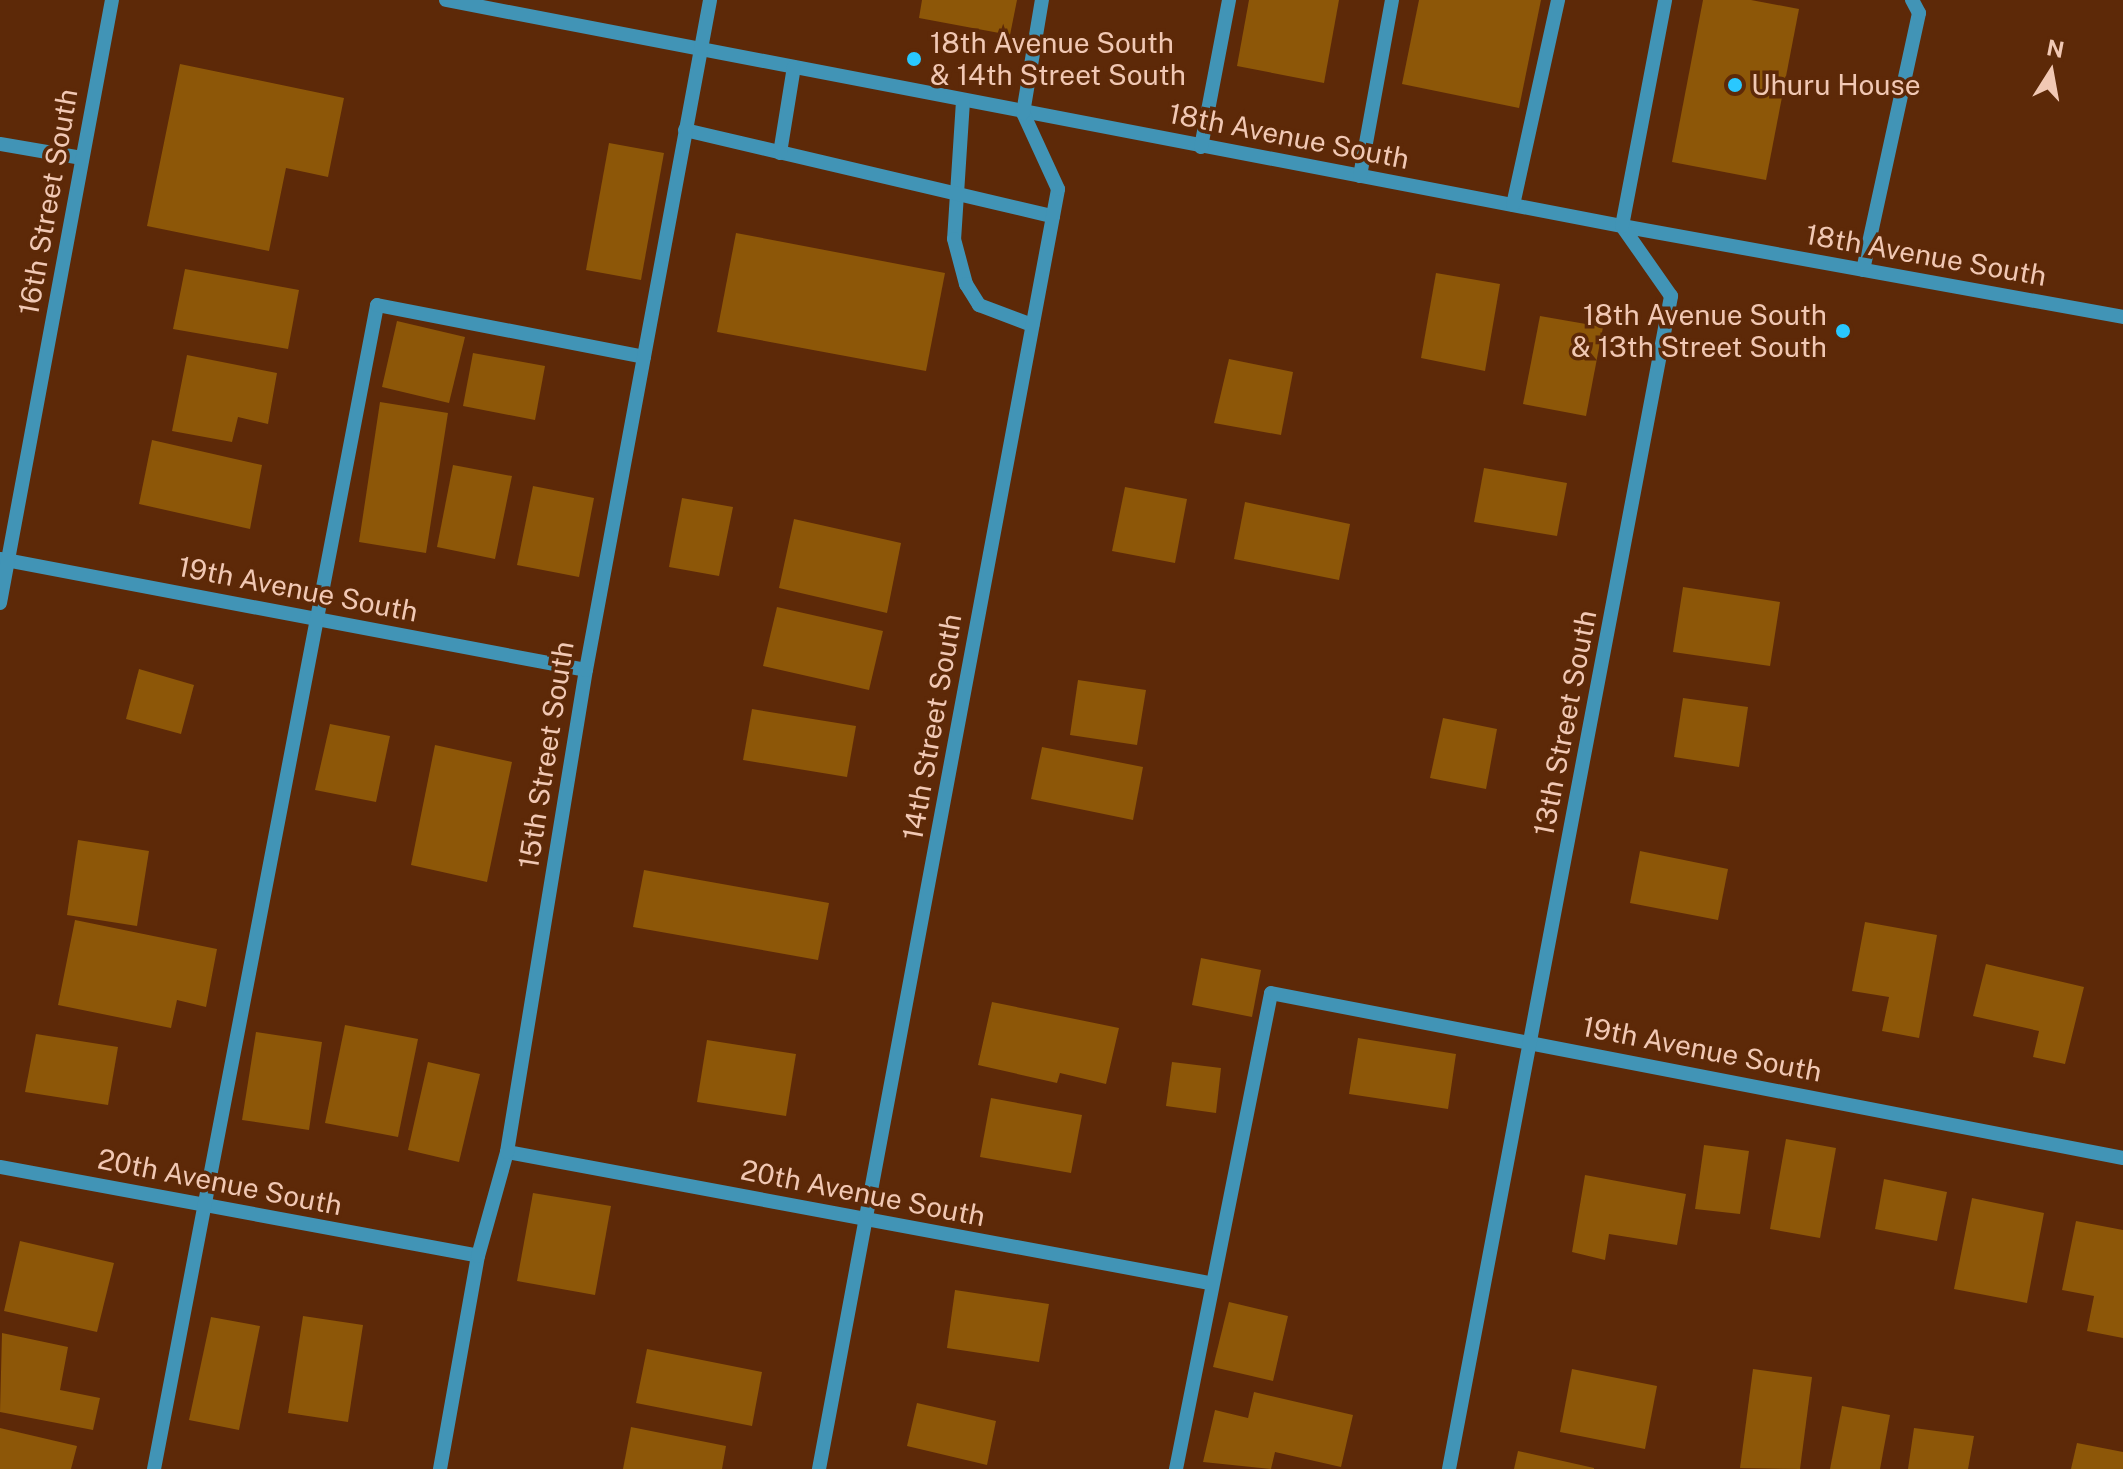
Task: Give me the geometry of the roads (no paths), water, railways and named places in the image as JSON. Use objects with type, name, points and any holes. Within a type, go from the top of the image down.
[{"type":"street","name":"16th Street South","points":[[0,603],[4,559],[112,0]]},
{"type":"street","name":"18th Avenue South","points":[[446,0],[1201,147],[2123,317]]},
{"type":"street","name":"15th Street South","points":[[440,1469],[478,1256],[507,1152],[586,670],[710,0]]},
{"type":"street","points":[[1023,113],[1042,0]]},
{"type":"street","points":[[1201,147],[1229,0]]},
{"type":"street","points":[[1360,176],[1392,0]]},
{"type":"street","points":[[1513,205],[1558,0]]},
{"type":"street","points":[[1622,226],[1665,0]]},
{"type":"street","points":[[1863,270],[1919,13],[1912,0]]},
{"type":"street","points":[[780,153],[794,67]]},
{"type":"street","points":[[963,101],[954,195],[954,239],[966,284],[979,305],[1032,325]]},
{"type":"street","name":"14th Street South","points":[[819,1469],[1058,189],[1023,113]]},
{"type":"street","points":[[685,130],[1053,216]]},
{"type":"street","points":[[0,144],[82,158]]},
{"type":"street","name":"13th Street South","points":[[1449,1469],[1671,296],[1622,226]]},
{"type":"street","points":[[154,1469],[377,305],[644,357]]},
{"type":"street","name":"19th Avenue South","points":[[4,559],[586,670]]},
{"type":"street","name":"19th Avenue South","points":[[1210,1283],[1271,993],[2123,1158]]},
{"type":"street","name":"20th Avenue South","points":[[507,1152],[1210,1283]]},
{"type":"street","name":"20th Avenue South","points":[[0,1167],[478,1256]]},
{"type":"street","points":[[1176,1469],[1210,1283]]},
{"type":"place","name":"18th Avenue South & 14th Street South","points":[[914,59]]},
{"type":"place","name":"Uhuru House","points":[[1735,85]]},
{"type":"place","name":"18th Avenue South & 13th Street South","points":[[1843,331]]}]
